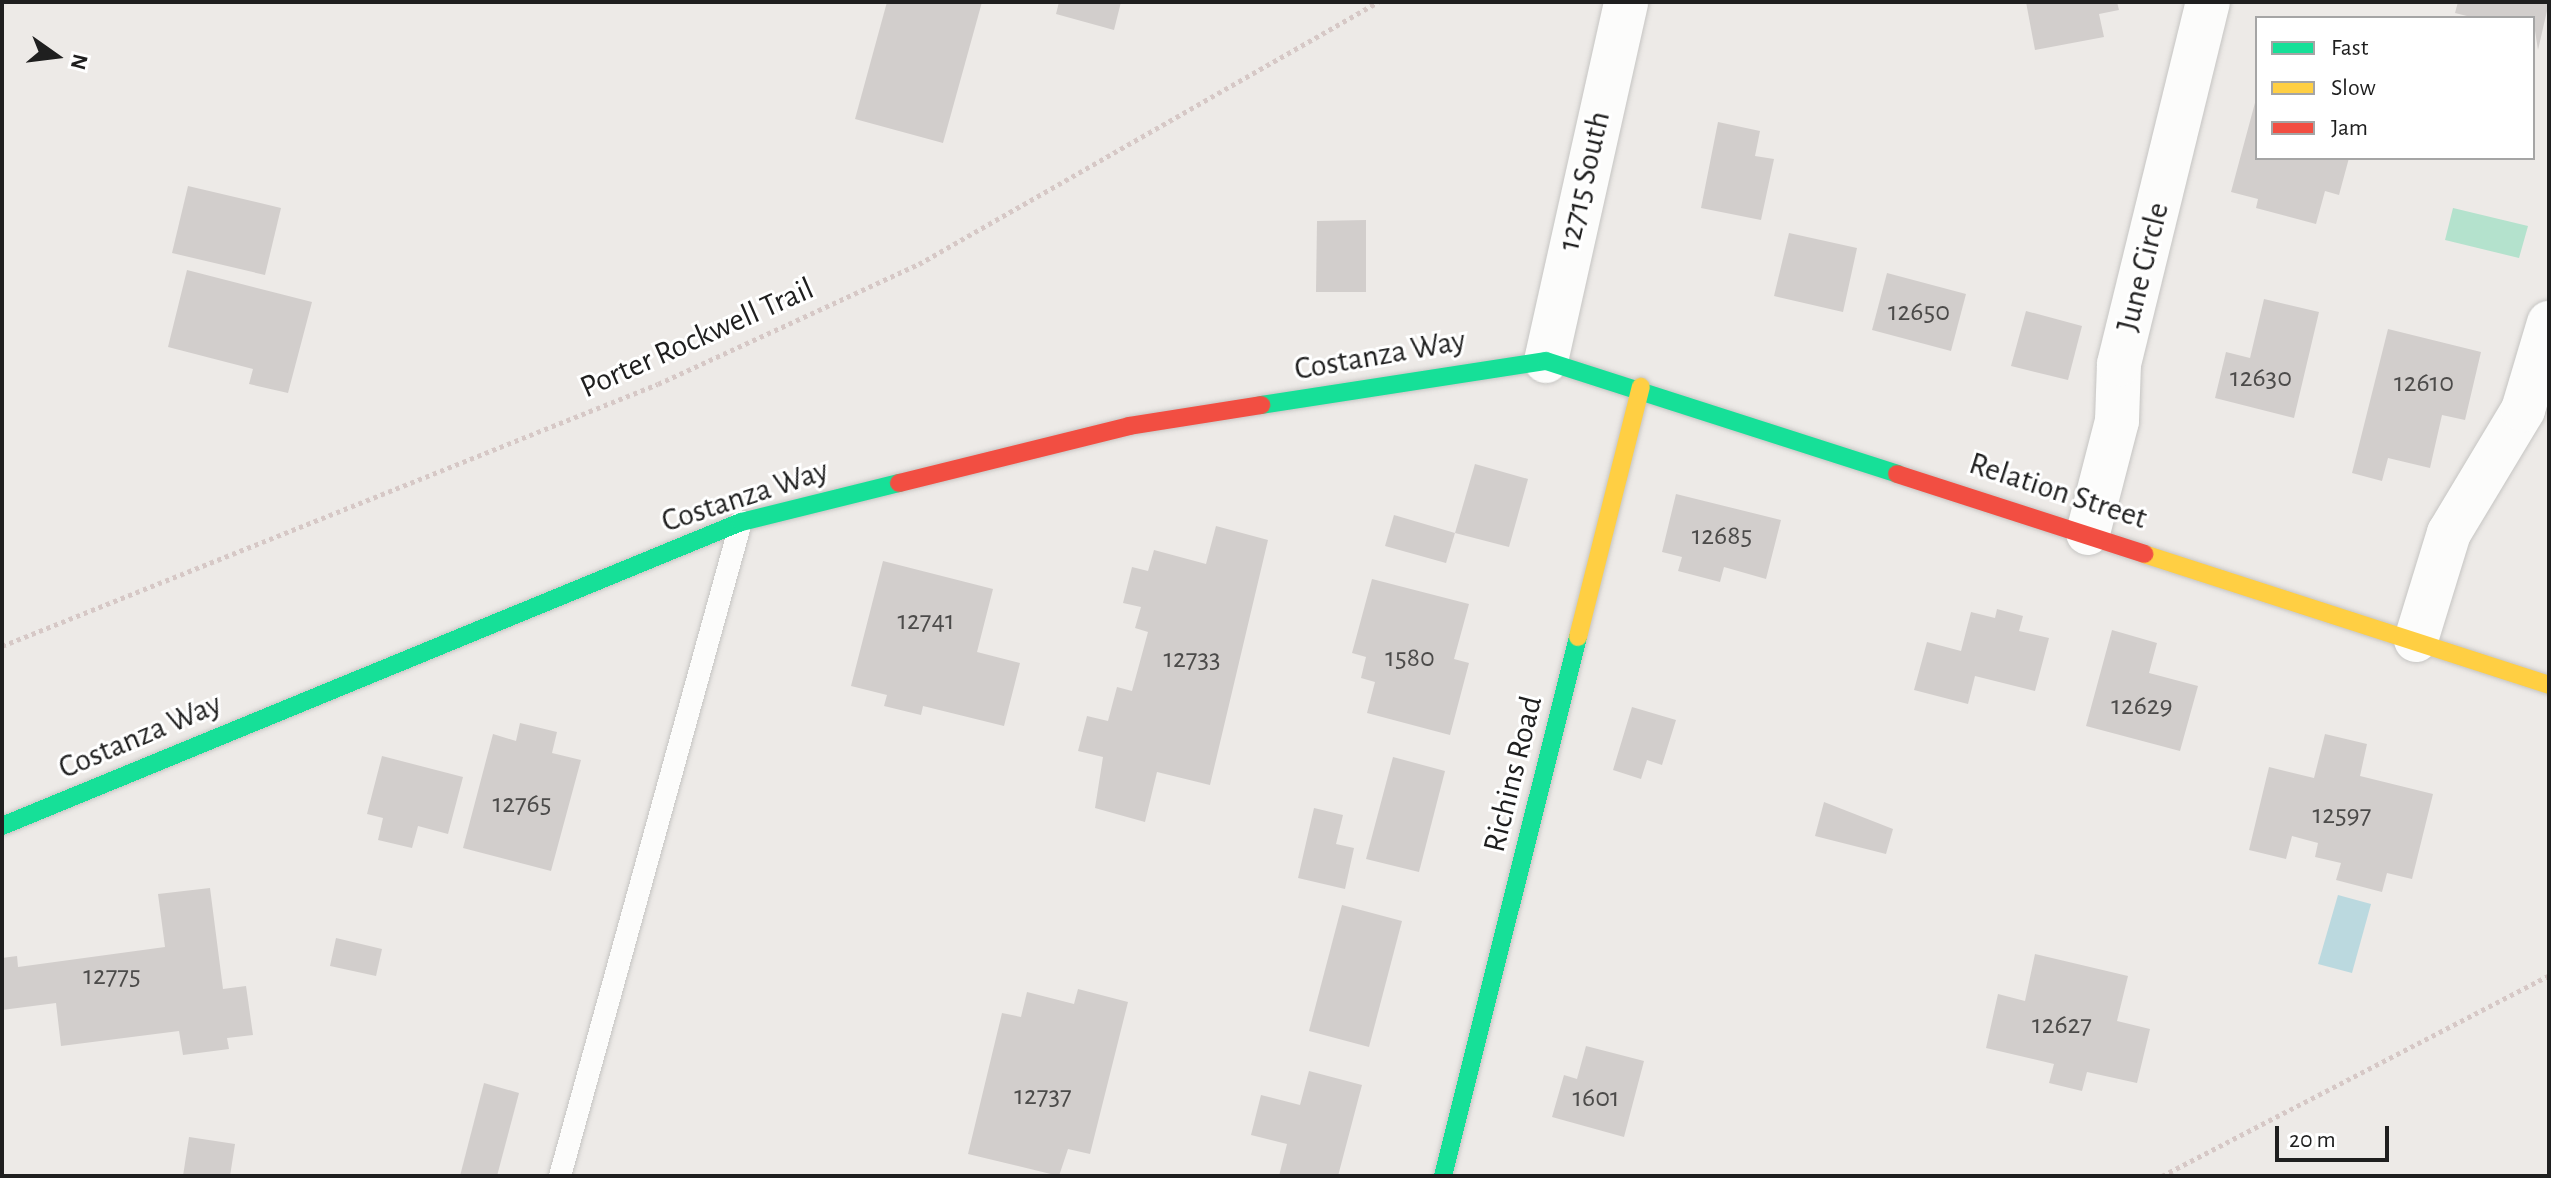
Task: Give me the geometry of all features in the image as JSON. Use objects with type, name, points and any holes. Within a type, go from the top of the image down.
[{"type":"street","name":"12715 South","points":[[1546,361],[1626,2]]},
{"type":"street","name":"June Circle","points":[[2088,533],[2117,421],[2119,364],[2208,2]]},
{"type":"street","points":[[2416,640],[2449,533],[2523,410],[2549,323]]},
{"type":"street","name":"Relation Street","points":[[1546,361],[1641,387],[2549,685]]},
{"type":"street","name":"Costanza Way","points":[[2,826],[741,522],[1129,426],[1546,361]]},
{"type":"street","name":"Richins Road","points":[[1443,1176],[1641,387]]},
{"type":"lane","points":[[560,1176],[741,522]]},
{"type":"path","name":"Porter Rockwell Trail","points":[[2,646],[658,384],[906,270],[1378,2]]},
{"type":"path","points":[[2162,1176],[2549,975]]},
{"type":"green space","points":[[2453,208],[2528,226],[2519,258],[2445,240]]},
{"type":"water","points":[[2338,895],[2371,904],[2352,973],[2318,964]]},
{"type":"building","points":[[887,2],[982,2],[943,143],[855,119]]},
{"type":"building","points":[[1059,2],[1121,2],[1114,30],[1056,14]]},
{"type":"building","points":[[2026,2],[2117,2],[2119,10],[2099,14],[2104,37],[2035,50]]},
{"type":"building","points":[[2458,2],[2549,2],[2538,50],[2535,16],[2467,16],[2455,13]]},
{"type":"building","points":[[2255,103],[2255,160],[2348,160],[2339,195],[2325,191],[2316,224],[2256,208],[2258,199],[2231,192]]},
{"type":"building","points":[[1718,122],[1760,131],[1755,156],[1774,159],[1761,220],[1701,208]]},
{"type":"building","points":[[188,186],[281,208],[265,275],[172,253]]},
{"type":"building","points":[[1366,220],[1366,292],[1316,292],[1317,221]]},
{"type":"building","points":[[1789,233],[1857,248],[1843,312],[1774,296]]},
{"type":"building","points":[[187,270],[312,302],[288,393],[249,384],[253,369],[168,347]]},
{"type":"building","points":[[1887,273],[1966,294],[1951,351],[1872,330]]},
{"type":"building","points":[[2264,299],[2319,312],[2294,418],[2215,398],[2226,352],[2250,358]]},
{"type":"building","points":[[2026,311],[2082,326],[2068,380],[2011,366]]},
{"type":"building","points":[[2388,329],[2481,352],[2465,420],[2442,415],[2430,468],[2388,458],[2382,481],[2352,473]]},
{"type":"building","points":[[1475,464],[1528,479],[1509,547],[1455,533]]},
{"type":"building","points":[[1676,494],[1781,520],[1766,579],[1724,567],[1720,582],[1678,571],[1682,557],[1662,552]]},
{"type":"building","points":[[1394,515],[1455,533],[1446,563],[1385,546]]},
{"type":"building","points":[[1216,526],[1268,540],[1210,785],[1157,772],[1145,822],[1095,808],[1103,757],[1078,751],[1087,716],[1108,721],[1117,687],[1132,691],[1148,632],[1135,628],[1141,607],[1123,603],[1132,567],[1148,571],[1154,550],[1206,564]]},
{"type":"building","points":[[883,561],[993,589],[977,652],[1020,663],[1004,726],[923,706],[921,715],[884,706],[887,695],[851,686]]},
{"type":"building","points":[[1372,579],[1469,604],[1454,659],[1469,663],[1450,735],[1367,713],[1375,682],[1361,678],[1366,657],[1352,653]]},
{"type":"building","points":[[1997,609],[2023,616],[2019,631],[2049,638],[2035,691],[1975,676],[1968,704],[1914,690],[1927,642],[1961,651],[1971,612],[1995,618]]},
{"type":"building","points":[[2112,630],[2157,643],[2149,673],[2198,686],[2180,751],[2086,726]]},
{"type":"building","points":[[1632,707],[1676,720],[1662,765],[1647,760],[1641,779],[1613,770]]},
{"type":"building","points":[[520,723],[557,732],[552,753],[581,760],[551,871],[463,848],[493,734],[516,741]]},
{"type":"building","points":[[2325,734],[2367,744],[2360,776],[2433,794],[2412,879],[2387,873],[2382,892],[2336,880],[2341,863],[2315,857],[2318,843],[2292,836],[2286,859],[2249,850],[2269,767],[2314,778]]},
{"type":"building","points":[[382,756],[463,777],[448,834],[418,826],[412,848],[378,840],[383,818],[367,814]]},
{"type":"building","points":[[1393,757],[1445,771],[1419,872],[1366,859]]},
{"type":"building","points":[[1824,802],[1893,829],[1886,854],[1815,836]]},
{"type":"building","points":[[1314,808],[1343,815],[1336,844],[1354,848],[1345,889],[1298,878]]},
{"type":"building","points":[[210,888],[223,989],[246,986],[253,1035],[227,1038],[229,1049],[183,1055],[179,1031],[61,1046],[56,1003],[2,1010],[2,958],[17,956],[18,967],[165,947],[158,894]]},
{"type":"building","points":[[1342,905],[1402,921],[1369,1047],[1309,1031]]},
{"type":"building","points":[[336,938],[382,949],[376,976],[330,966]]},
{"type":"building","points":[[2035,954],[2128,976],[2117,1021],[2150,1029],[2137,1083],[2087,1072],[2082,1091],[2049,1083],[2054,1064],[1986,1048],[1998,994],[2025,1001]]},
{"type":"building","points":[[1078,989],[1128,1002],[1090,1154],[1068,1149],[1059,1176],[968,1154],[1002,1013],[1021,1017],[1027,992],[1074,1004]]},
{"type":"building","points":[[1586,1046],[1644,1061],[1624,1137],[1552,1117],[1564,1075],[1577,1079]]},
{"type":"building","points":[[1309,1071],[1362,1085],[1338,1176],[1279,1176],[1287,1144],[1251,1135],[1261,1095],[1300,1105]]},
{"type":"building","points":[[484,1083],[519,1093],[497,1176],[460,1176]]},
{"type":"building","points":[[189,1137],[235,1144],[230,1176],[183,1176]]},
{"type":"traffic: fast","points":[[1261,405],[1546,361],[1897,474]]},
{"type":"traffic: fast","points":[[2,826],[741,522],[899,483]]},
{"type":"traffic: fast","points":[[1443,1176],[1578,637]]},
{"type":"traffic: slow","points":[[1578,637],[1641,387]]},
{"type":"traffic: slow","points":[[2144,554],[2549,685]]},
{"type":"traffic: jam","points":[[899,483],[1129,426],[1261,405]]},
{"type":"traffic: jam","points":[[1897,474],[2144,554]]}]
